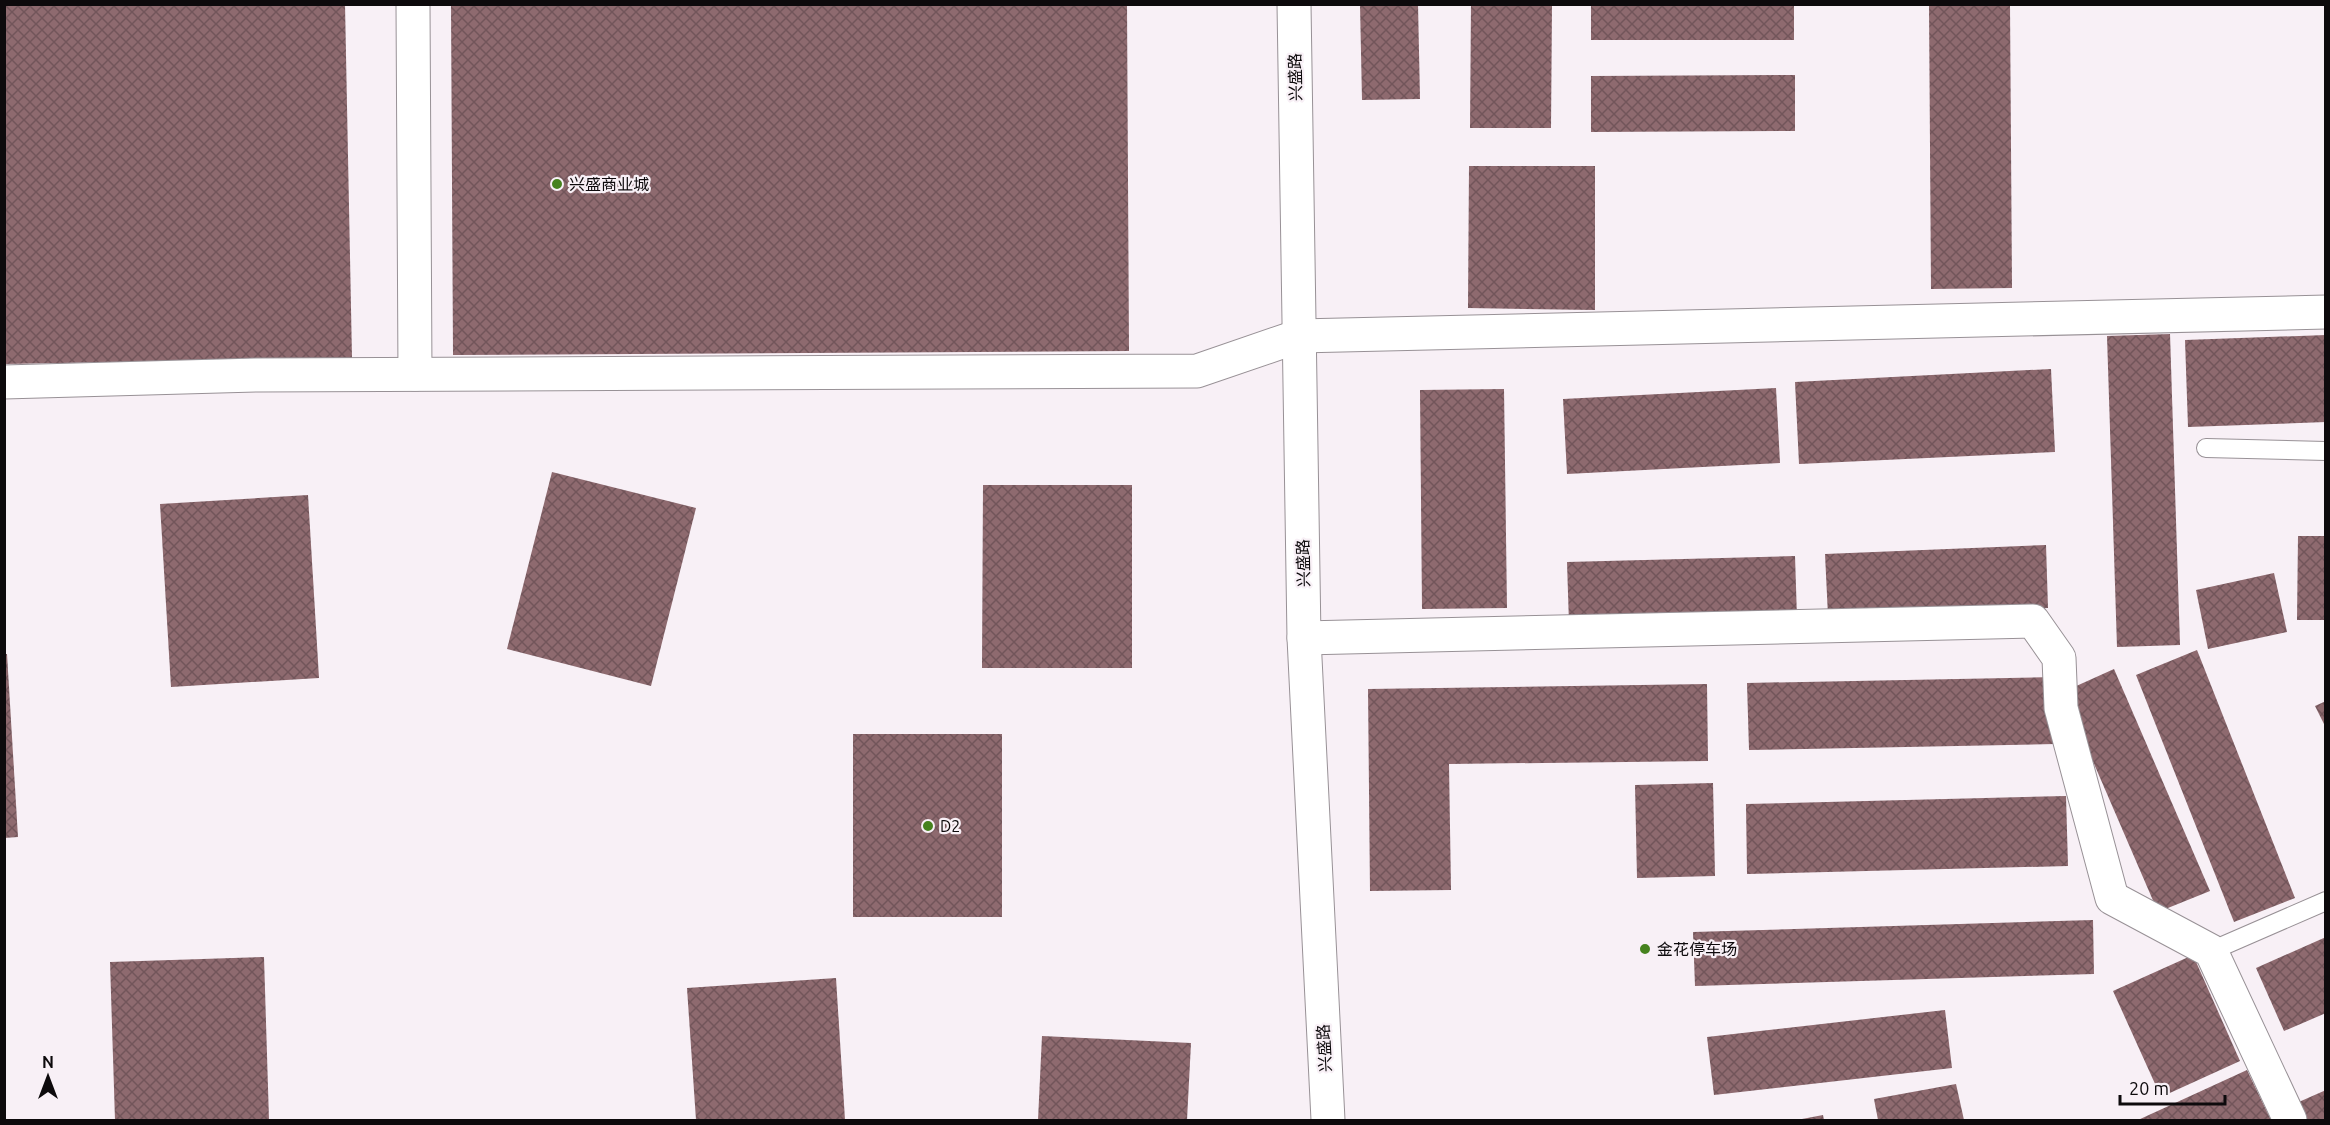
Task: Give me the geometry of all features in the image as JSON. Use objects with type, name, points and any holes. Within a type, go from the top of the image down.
[{"type":"street","points":[[413,4],[415,374]]},
{"type":"street","name":"兴盛路","points":[[1294,4],[1304,638],[1328,1120]]},
{"type":"street","points":[[4,382],[256,375],[1197,371],[1299,336],[2325,312]]},
{"type":"street","points":[[1304,638],[2033,621],[2059,658],[2061,708],[2112,898],[2211,951],[2290,1120]]},
{"type":"lane","points":[[2206,448],[2325,451]]},
{"type":"lane","points":[[2211,951],[2325,901]]},
{"type":"building","points":[[4,4],[345,4],[352,358],[4,364]]},
{"type":"building","name":"兴盛商业城","points":[[451,4],[1127,4],[1129,351],[453,355]]},
{"type":"building","points":[[1360,4],[1418,4],[1420,99],[1362,100]]},
{"type":"building","points":[[1471,4],[1552,4],[1551,128],[1470,128]]},
{"type":"building","points":[[1591,4],[1794,4],[1794,40],[1591,40]]},
{"type":"building","points":[[1929,4],[2010,4],[2012,288],[1931,289]]},
{"type":"building","points":[[1795,75],[1795,131],[1591,132],[1591,76]]},
{"type":"building","points":[[1469,166],[1595,166],[1595,310],[1468,308]]},
{"type":"building","points":[[2170,334],[2180,645],[2117,647],[2107,336]]},
{"type":"building","points":[[2326,335],[2326,422],[2188,427],[2185,340]]},
{"type":"building","points":[[2051,369],[2055,452],[1799,464],[1795,382]]},
{"type":"building","points":[[1776,388],[1780,463],[1567,474],[1563,399]]},
{"type":"building","points":[[1504,389],[1507,608],[1422,609],[1420,390]]},
{"type":"building","points":[[552,472],[696,508],[651,686],[507,649]]},
{"type":"building","points":[[983,485],[1132,485],[1132,668],[982,668]]},
{"type":"building","points":[[308,495],[319,678],[171,687],[160,504]]},
{"type":"building","points":[[2298,536],[2326,536],[2326,620],[2297,620]]},
{"type":"building","points":[[2046,545],[2048,608],[1828,616],[1825,554]]},
{"type":"building","points":[[1795,556],[1797,618],[1569,624],[1567,562]]},
{"type":"building","points":[[2274,573],[2287,632],[2208,649],[2196,590]]},
{"type":"building","points":[[2197,650],[2295,898],[2234,922],[2136,675]]},
{"type":"building","points":[[4,654],[7,654],[18,837],[4,838]]},
{"type":"building","points":[[2114,669],[2210,891],[2158,912],[2063,692]]},
{"type":"building","points":[[2054,677],[2055,744],[1749,750],[1747,683]]},
{"type":"building","points":[[1707,684],[1708,761],[1449,764],[1451,890],[1370,891],[1368,689]]},
{"type":"building","points":[[2326,701],[2326,728],[2315,706]]},
{"type":"building","name":"D2","points":[[853,734],[1002,734],[1002,917],[853,917]]},
{"type":"building","points":[[1713,783],[1715,876],[1637,878],[1635,785]]},
{"type":"building","points":[[2066,796],[2068,866],[1747,874],[1746,804]]},
{"type":"building","points":[[2093,920],[2094,974],[1695,986],[1693,932]]},
{"type":"building","points":[[2326,937],[2326,1013],[2284,1031],[2256,968]]},
{"type":"building","points":[[2193,955],[2240,1061],[2161,1097],[2113,991]]},
{"type":"building","points":[[264,957],[269,1120],[115,1120],[110,962]]},
{"type":"building","points":[[836,978],[845,1120],[696,1120],[687,988]]},
{"type":"building","points":[[1945,1010],[1952,1068],[1714,1095],[1707,1037]]},
{"type":"building","points":[[1042,1036],[1191,1043],[1187,1120],[1038,1120]]},
{"type":"building","points":[[2247,1070],[2271,1120],[2138,1120]]},
{"type":"building","points":[[1956,1084],[1964,1120],[1878,1120],[1874,1099]]},
{"type":"building","points":[[2326,1090],[2326,1120],[2299,1120],[2292,1105]]},
{"type":"building","points":[[1823,1115],[1824,1120],[1802,1120],[1802,1119]]},
{"type":"place","name":"兴盛商业城","points":[[557,184]]},
{"type":"place","name":"D2","points":[[928,826]]},
{"type":"place","name":"金花停车场","points":[[1645,949]]}]
